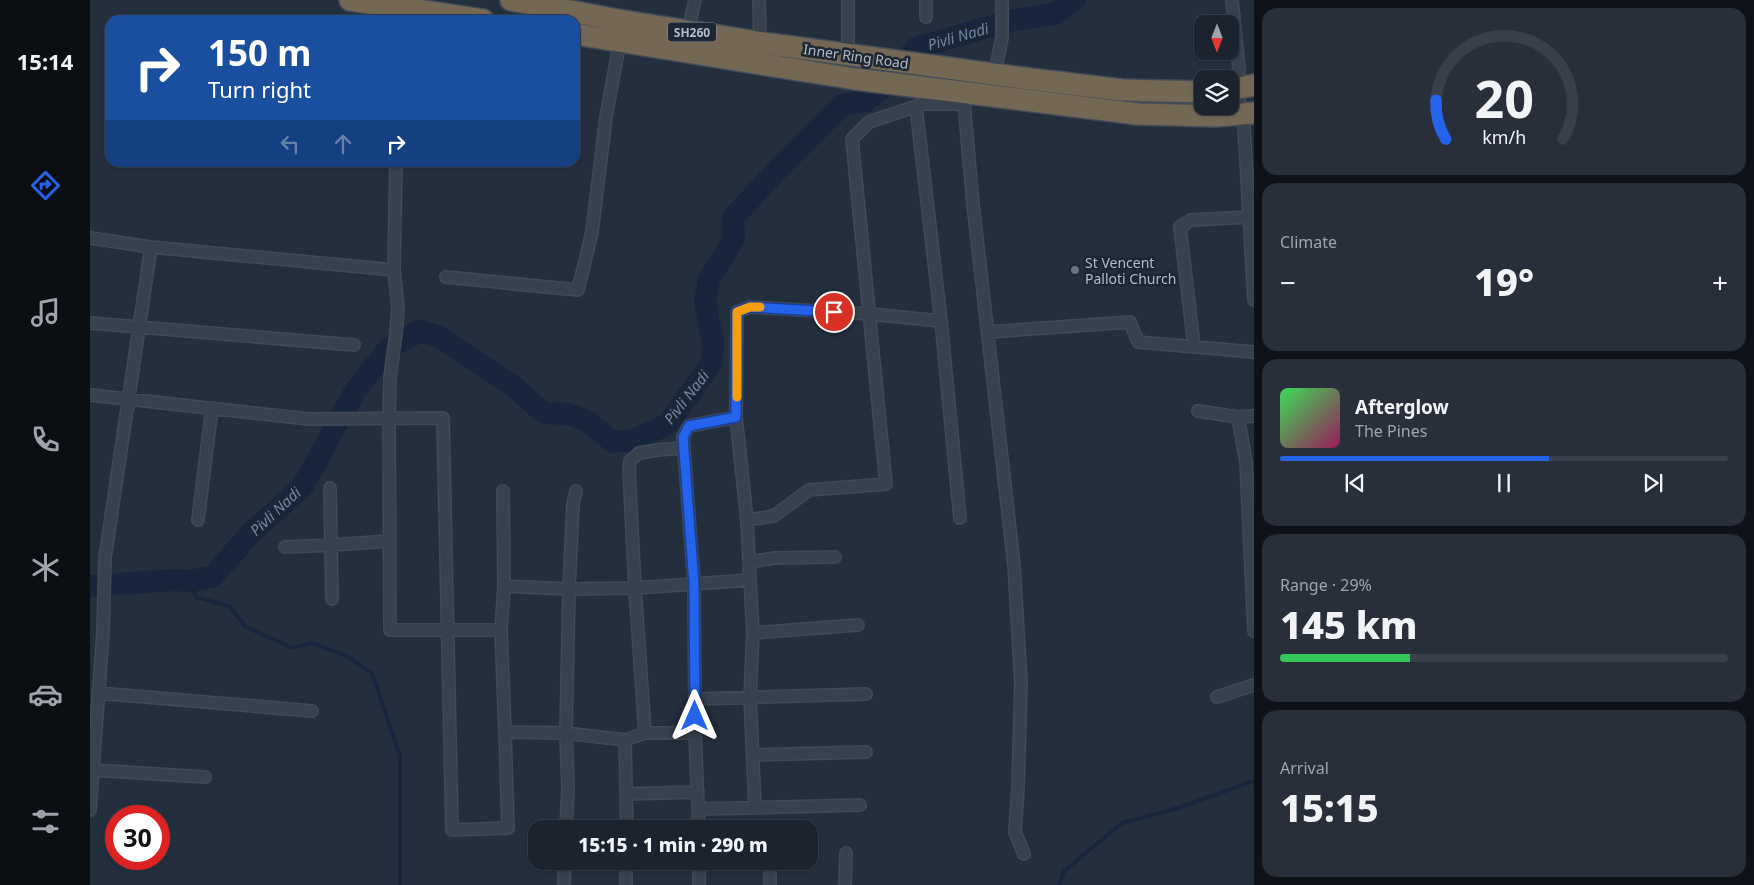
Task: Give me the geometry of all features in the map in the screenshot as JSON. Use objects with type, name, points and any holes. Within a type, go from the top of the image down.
[{"type":"highway","points":[[350,0],[400,14],[414,15]]},
{"type":"highway","name":"Inner Ring Road","points":[[511,0],[688,31],[927,65],[1122,90],[1194,92]]},
{"type":"highway","name":"Inner Ring Road","points":[[580,35],[855,79],[916,96],[964,98],[990,96],[1138,114],[1248,121]]},
{"type":"street","points":[[688,31],[695,0]]},
{"type":"street","points":[[759,0],[760,42]]},
{"type":"street","points":[[848,0],[848,54]]},
{"type":"street","points":[[926,0],[926,18]]},
{"type":"street","points":[[1232,0],[1240,88],[1248,121],[1249,217],[1254,300]]},
{"type":"street","points":[[990,96],[1002,38],[1002,6]]},
{"type":"street","points":[[446,277],[578,290],[592,232],[606,117],[620,41]]},
{"type":"street","points":[[747,520],[774,516],[809,490],[886,484],[852,139],[869,122],[916,96],[941,321],[960,518]]},
{"type":"street","points":[[964,98],[1014,565],[1021,683],[1015,832],[1024,854]]},
{"type":"street","points":[[396,167],[394,270],[398,308],[390,377],[388,419],[390,630],[501,630]]},
{"type":"street","points":[[1194,346],[1180,227],[1191,220],[1249,217]]},
{"type":"street","points":[[90,238],[151,247],[394,270]]},
{"type":"street","points":[[90,810],[103,632],[105,558],[151,247]]},
{"type":"street","points":[[755,807],[750,697],[752,633],[750,562],[736,417],[737,312],[750,307],[870,314],[941,321]]},
{"type":"street","points":[[989,332],[1130,322],[1138,342],[1254,352]]},
{"type":"street","points":[[90,323],[354,345]]},
{"type":"street","points":[[90,395],[309,419],[444,418],[452,830],[508,828],[501,630],[504,586],[502,491]]},
{"type":"street","points":[[198,520],[212,408]]},
{"type":"street","points":[[1198,411],[1238,417],[1254,416]]},
{"type":"street","points":[[699,820],[695,733],[694,584],[683,437],[689,426],[736,417]]},
{"type":"street","points":[[1238,417],[1246,462],[1254,631]]},
{"type":"street","points":[[645,733],[635,588],[630,461],[638,454],[656,450],[683,448]]},
{"type":"street","points":[[330,488],[332,598]]},
{"type":"street","points":[[566,820],[569,588],[573,504],[576,491]]},
{"type":"street","points":[[286,547],[389,541]]},
{"type":"street","points":[[750,562],[775,558],[835,557]]},
{"type":"street","points":[[504,586],[635,588],[750,580]]},
{"type":"street","points":[[752,633],[858,625]]},
{"type":"street","points":[[90,653],[101,648]]},
{"type":"street","points":[[1217,697],[1254,685]]},
{"type":"street","points":[[98,693],[312,711]]},
{"type":"street","points":[[695,699],[866,694]]},
{"type":"street","points":[[505,732],[566,733],[625,740],[645,733],[695,733]]},
{"type":"street","points":[[625,740],[627,820]]},
{"type":"street","points":[[754,754],[866,752]]},
{"type":"street","points":[[93,770],[204,777]]},
{"type":"street","points":[[627,794],[698,792]]},
{"type":"street","points":[[699,809],[860,805]]},
{"type":"street","points":[[845,885],[846,853]]},
{"type":"street","points":[[564,885],[565,870]]},
{"type":"street","points":[[626,870],[626,885]]},
{"type":"street","points":[[699,870],[699,885]]},
{"type":"street","points":[[770,870],[770,885]]},
{"type":"waterway","name":"Pivli Nadi","points":[[90,586],[174,580],[191,581],[213,576],[251,533],[303,486],[355,391],[389,348],[420,331],[438,336],[512,385],[544,413],[569,414],[587,421],[613,442],[634,440],[668,424],[712,362],[713,343],[705,302],[709,279],[734,239],[733,218],[779,168],[842,105],[866,101],[885,86],[916,48],[1013,20],[1055,14],[1075,0]]},
{"type":"waterway","points":[[191,581],[196,597],[229,606],[246,627],[293,648],[312,643],[345,655],[372,673],[400,756],[400,885]]},
{"type":"waterway","points":[[1059,885],[1064,871],[1122,823],[1178,808],[1254,781]]},
{"type":"slow traffic","points":[[737,397],[737,312],[750,307],[760,307]]},
{"type":"place","name":"St Vencent Palloti Church","points":[[1075,270]]},
{"type":"route","points":[[695,716],[694,584],[683,437],[689,426],[736,417],[737,312],[750,307],[834,312]]}]
